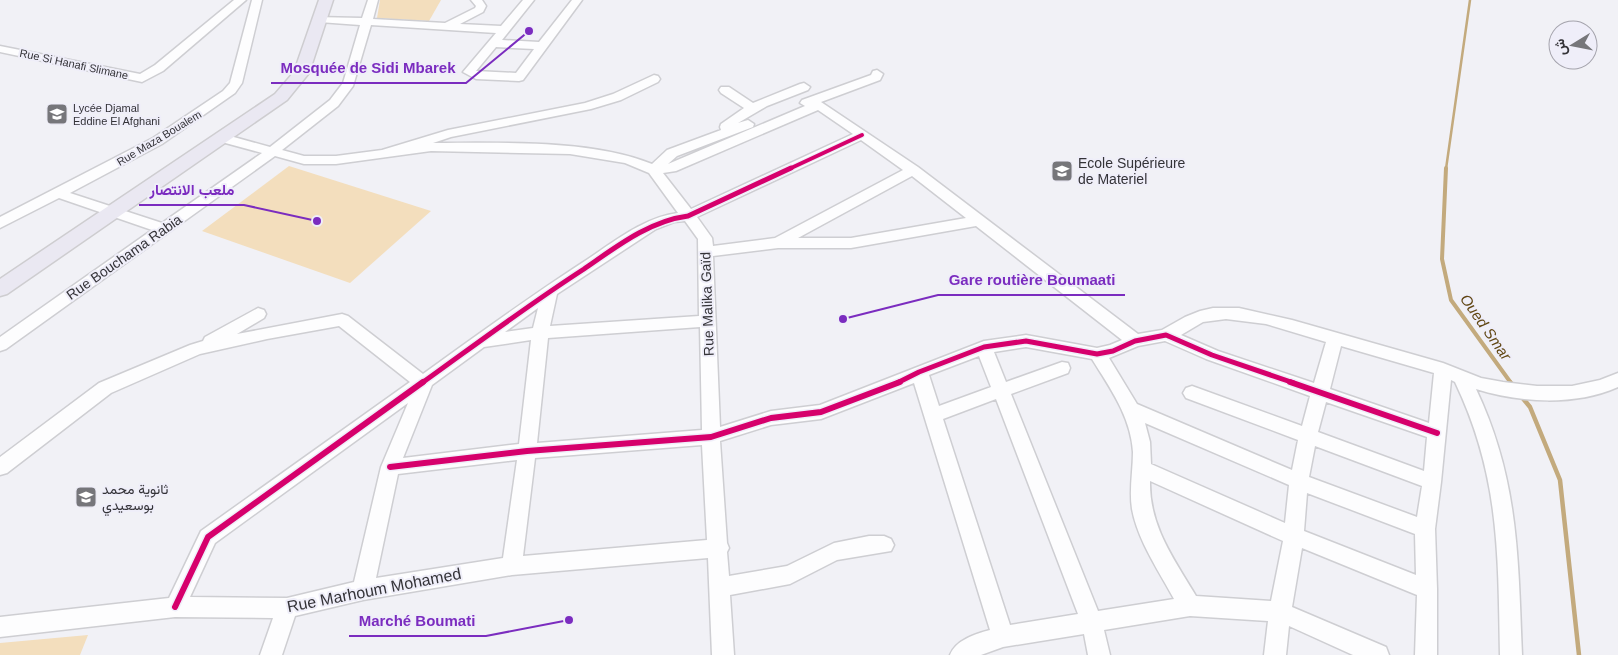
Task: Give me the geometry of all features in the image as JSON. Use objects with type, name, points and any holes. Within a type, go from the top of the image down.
[{"type":"main road","points":[[0,289],[281,97],[301,72],[326,0]]},
{"type":"street","name":"Rue Si Hanafi Slimane","points":[[0,49],[142,78],[159,68],[241,0]]},
{"type":"street","name":"Rue Maza Boualem","points":[[0,223],[56,193],[132,157],[183,126],[231,91],[239,74],[257,0]]},
{"type":"street","points":[[273,151],[334,103],[349,83],[373,0]]},
{"type":"street","points":[[448,26],[479,10],[481,6],[476,0]]},
{"type":"street","points":[[529,0],[469,72],[476,75],[519,77],[577,0]]},
{"type":"street","points":[[319,19],[505,30]]},
{"type":"street","points":[[492,43],[541,46]]},
{"type":"street","points":[[654,170],[672,153],[789,108],[834,94],[876,77],[877,74]]},
{"type":"street","points":[[396,151],[448,134],[587,106],[617,97],[654,78]]},
{"type":"street","points":[[717,135],[737,117],[752,108],[804,87]]},
{"type":"street","points":[[725,90],[752,108]]},
{"type":"street","points":[[223,138],[304,160],[336,160],[396,151],[471,147],[570,150],[628,159],[654,170],[671,168],[819,105],[913,170],[1135,341]]},
{"type":"street","points":[[175,606],[208,537],[550,292],[651,226],[672,218],[688,216],[862,135]]},
{"type":"street","name":"Rue Bouchama Rabia","points":[[1,343],[273,151]]},
{"type":"street","name":"Rue Malika Gaïd","points":[[654,170],[704,238],[711,437],[723,655]]},
{"type":"street","points":[[778,243],[913,170]]},
{"type":"street","points":[[56,193],[164,229]]},
{"type":"street","points":[[705,252],[778,243],[851,243],[979,221]]},
{"type":"street","points":[[512,566],[540,333],[550,292]]},
{"type":"street","points":[[0,467],[105,388],[196,349],[258,314]]},
{"type":"street","points":[[390,468],[527,451],[711,437],[770,418],[821,412],[896,384],[919,372],[984,346],[1026,340],[1097,354],[1113,351],[1135,341],[1166,335],[1199,317],[1224,314],[1266,319],[1443,369],[1462,378],[1487,386],[1528,392],[1591,390],[1618,380]]},
{"type":"street","points":[[196,349],[267,333],[342,320],[424,384]]},
{"type":"street","points":[[483,341],[540,333],[708,321]]},
{"type":"street","points":[[1166,335],[1212,355],[1437,433]]},
{"type":"street","points":[[1275,655],[1280,612],[1294,536],[1299,481],[1319,391],[1336,339]]},
{"type":"street","points":[[984,346],[1092,622],[1099,655]]},
{"type":"street","points":[[1097,354],[1133,410],[1141,442],[1139,490],[1144,517],[1165,561],[1190,606]]},
{"type":"street","points":[[934,415],[1062,368]]},
{"type":"street","points":[[1426,655],[1427,588],[1425,529],[1432,482],[1443,369]]},
{"type":"street","points":[[919,372],[1003,638]]},
{"type":"street","points":[[1462,378],[1474,403],[1500,486],[1508,546],[1511,655]]},
{"type":"street","points":[[363,590],[390,468],[424,384]]},
{"type":"street","points":[[1192,392],[1432,482]]},
{"type":"street","points":[[1133,410],[1299,481],[1425,529]]},
{"type":"street","points":[[1141,468],[1294,536],[1427,588]]},
{"type":"street","points":[[720,588],[790,575],[834,552],[869,545],[884,545]]},
{"type":"street","name":"Rue Marhoum Mohamed","points":[[0,627],[175,606],[287,608],[363,590],[512,566],[718,548]]},
{"type":"street","points":[[961,655],[978,644],[1003,638],[1190,606],[1280,612],[1378,655]]},
{"type":"street","points":[[271,655],[287,608]]},
{"type":"shaded area","points":[[380,0],[441,0],[429,21],[377,18]]},
{"type":"shaded area","points":[[289,166],[431,211],[350,283],[202,231]]},
{"type":"shaded area","points":[[88,635],[80,655],[0,655],[0,643]]},
{"type":"waterway","name":"Oued Smar","points":[[1446,169],[1470,0]]},
{"type":"waterway","name":"Oued Smar","points":[[1446,168],[1442,259],[1451,300],[1511,383]]},
{"type":"waterway","name":"Oued Smar","points":[[1521,396],[1530,407],[1560,480],[1579,655]]},
{"type":"cycle path","points":[[175,607],[208,537],[550,291],[651,226],[672,218],[688,216],[862,135]]},
{"type":"cycle path","points":[[390,467],[527,451],[711,437],[771,418],[821,412],[896,384],[919,372],[984,347],[1026,341],[1097,354],[1113,351],[1135,341],[1166,335],[1212,355],[1437,433]]},
{"type":"place","name":"Mosquée de Sidi Mbarek","points":[[529,31]]},
{"type":"place","name":"Lycée Djamal Eddine El Afghani","points":[[57,114]]},
{"type":"place","name":"Ecole Supérieure de Materiel","points":[[1062,171]]},
{"type":"place","name":"ملعب الانتصار","points":[[317,221]]},
{"type":"place","name":"Gare routière Boumaati","points":[[843,319]]},
{"type":"place","name":"ثانوية محمد بوسعيدي","points":[[86,497]]},
{"type":"place","name":"Marché Boumati","points":[[569,620]]}]
